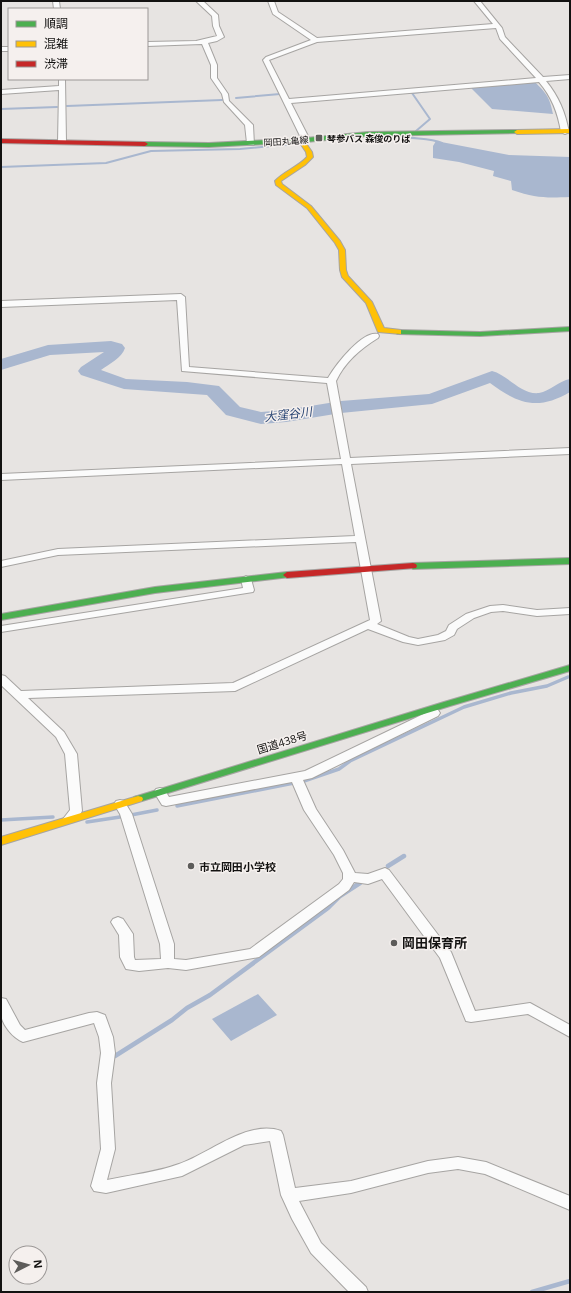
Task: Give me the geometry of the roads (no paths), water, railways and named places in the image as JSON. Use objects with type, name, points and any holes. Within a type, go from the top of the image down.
[{"type":"main road","name":"岡田丸亀線","points":[[1,141],[189,145],[304,142],[368,134],[568,132]]},
{"type":"main road","points":[[304,142],[309,152],[309,159],[302,165],[281,177],[278,181],[279,185],[309,207],[338,242],[342,250],[343,270],[346,277],[369,302],[381,330],[387,332],[480,334],[570,329]]},
{"type":"main road","points":[[549,552],[570,552]]},
{"type":"main road","points":[[1,617],[177,587],[365,562],[447,564],[570,561]]},
{"type":"main road","points":[[101,590],[214,574]]},
{"type":"main road","name":"国道438号","points":[[1,841],[69,819],[570,668]]},
{"type":"street","points":[[148,44],[204,42],[216,40],[221,37],[216,26],[215,15],[199,1]]},
{"type":"street","points":[[271,1],[275,13],[303,30],[316,40]]},
{"type":"street","points":[[478,1],[487,1]]},
{"type":"street","points":[[478,1],[499,28],[502,38],[533,69],[552,93],[568,132]]},
{"type":"street","points":[[304,142],[288,101],[266,60],[316,40],[496,26]]},
{"type":"street","points":[[204,42],[214,65],[214,78],[225,94],[226,102],[249,125],[251,143]]},
{"type":"street","points":[[288,101],[570,77]]},
{"type":"street","points":[[62,80],[62,142]]},
{"type":"street","points":[[1,92],[62,88]]},
{"type":"street","points":[[1,304],[180,296],[185,369],[331,381]]},
{"type":"street","points":[[20,695],[235,687],[376,621],[331,381],[337,370],[362,343],[375,336]]},
{"type":"street","points":[[1,477],[570,451]]},
{"type":"street","points":[[1,564],[58,552],[361,539]]},
{"type":"street","points":[[1,629],[249,590],[246,579]]},
{"type":"street","points":[[369,625],[407,640],[418,642],[441,638],[450,633],[453,627],[470,616],[490,609],[503,608],[537,614],[570,611]]},
{"type":"street","points":[[1,679],[20,695],[60,735],[71,754],[76,810],[69,819]]},
{"type":"street","points":[[160,792],[166,802],[297,781],[458,701]]},
{"type":"street","points":[[118,922],[126,934],[127,957],[130,965],[139,966],[168,963],[186,965],[254,953],[344,887],[349,880],[349,873],[339,853],[310,810],[297,781]]},
{"type":"street","points":[[120,804],[126,814],[166,944],[168,963]]},
{"type":"street","points":[[349,877],[368,879],[385,872],[446,956],[471,1017],[530,1008],[570,1032]]},
{"type":"street","points":[[1,1003],[15,1030],[23,1036],[90,1018],[97,1017],[100,1019],[106,1037],[108,1053],[104,1083],[108,1149],[100,1179],[100,1186],[106,1187],[182,1170],[241,1140],[263,1135],[276,1135],[289,1195],[316,1248],[360,1292]]},
{"type":"street","points":[[289,1195],[351,1187],[428,1167],[458,1163],[486,1168],[570,1203]]},
{"type":"water","points":[[535,82],[547,96],[551,104],[553,114],[492,109],[471,88]]},
{"type":"water","points":[[436,141],[509,155],[570,157],[570,197],[541,197],[520,193],[512,190],[511,181],[493,176],[494,171],[459,162],[433,158],[433,146]]},
{"type":"water","points":[[258,994],[277,1015],[231,1041],[212,1019]]},
{"type":"waterway","points":[[416,131],[430,119],[412,93],[430,91]]},
{"type":"waterway","points":[[236,98],[280,94]]},
{"type":"waterway","points":[[67,106],[222,100]]},
{"type":"waterway","points":[[1,109],[57,107]]},
{"type":"waterway","points":[[398,135],[442,143]]},
{"type":"waterway","points":[[1,167],[106,163],[151,151],[240,149],[302,143]]},
{"type":"waterway","name":"大窪谷川","points":[[1,365],[48,350],[111,346],[116,348],[115,352],[87,371],[124,384],[187,387],[213,390],[233,411],[261,418],[286,416],[341,407],[432,399],[492,376],[518,394],[533,398],[548,396],[570,384]]},
{"type":"waterway","points":[[177,806],[304,781],[339,769],[350,761],[464,707],[511,693],[547,686],[568,677]]},
{"type":"waterway","points":[[131,815],[157,810]]},
{"type":"waterway","points":[[1,820],[53,817]]},
{"type":"waterway","points":[[87,822],[120,817]]},
{"type":"waterway","points":[[388,866],[404,856]]},
{"type":"waterway","points":[[115,1056],[172,1020],[187,1008],[210,995],[328,908],[340,896],[360,883]]},
{"type":"waterway","points":[[532,1292],[570,1281]]},
{"type":"place","name":"琴参バス 森俊のりば","points":[[319,138]]},
{"type":"place","name":"市立岡田小学校","points":[[191,866]]},
{"type":"place","name":"岡田保育所","points":[[394,943]]}]
